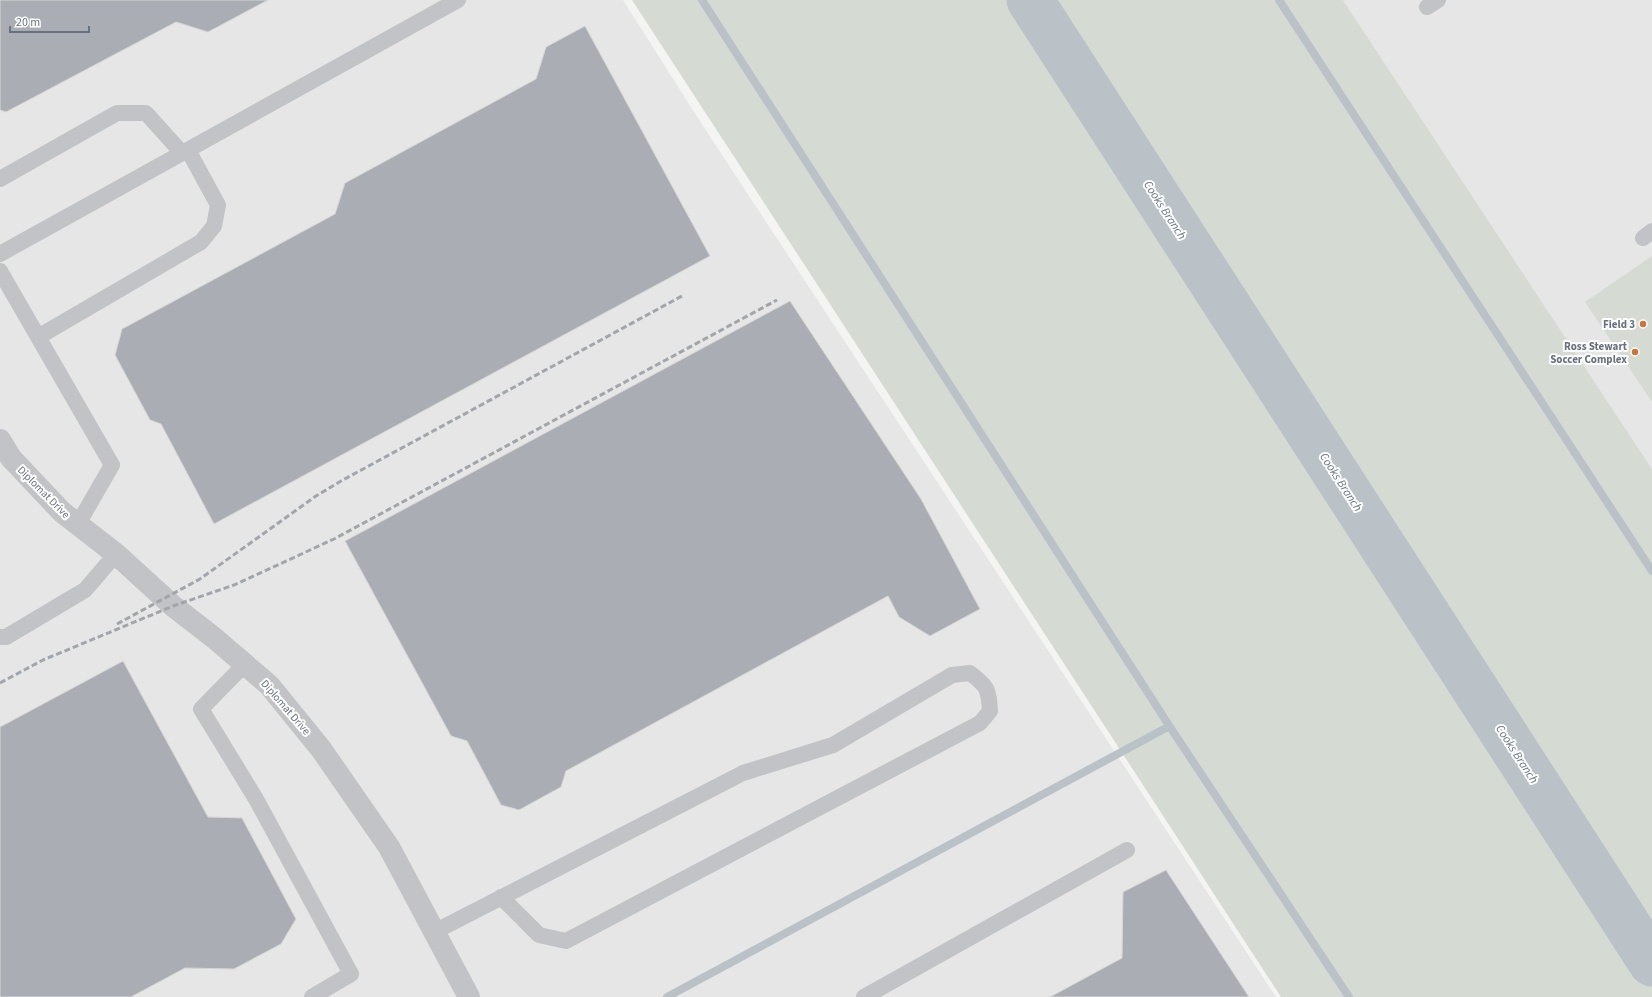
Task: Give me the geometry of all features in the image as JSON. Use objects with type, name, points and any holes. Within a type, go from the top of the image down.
[{"type":"street","name":"Diplomat Drive","points":[[0,440],[11,458],[62,512],[116,554],[173,606],[213,637],[269,685],[321,749],[389,847],[468,997]]},
{"type":"lane","points":[[0,254],[458,0]]},
{"type":"lane","points":[[0,179],[117,114],[146,113],[185,151],[218,205],[214,226],[201,242],[38,337]]},
{"type":"lane","points":[[0,271],[112,465],[78,524]]},
{"type":"lane","points":[[0,637],[6,637],[85,590],[116,554]]},
{"type":"lane","points":[[245,664],[201,709],[256,799],[351,974],[312,997]]},
{"type":"lane","points":[[434,932],[501,897],[743,774],[832,745],[952,675],[970,672],[984,684],[989,698],[990,711],[980,723],[566,941],[539,935],[501,897]]},
{"type":"lane","points":[[864,997],[1127,850]]},
{"type":"shaded area","points":[[0,0],[623,0],[703,126],[1276,997],[0,997]]},
{"type":"shaded area","points":[[632,0],[1343,0],[1652,469],[1652,997],[1281,997]]},
{"type":"shaded area","points":[[1343,0],[1652,0],[1652,469]]},
{"type":"shaded area","name":"Ross Stewart Soccer Complex","points":[[1652,256],[1652,402],[1585,302]]},
{"type":"building","points":[[0,0],[268,0],[208,32],[176,22],[6,112],[0,110]]},
{"type":"building","points":[[585,26],[710,256],[214,524],[161,424],[150,420],[115,355],[122,329],[335,214],[345,183],[536,79],[546,47]]},
{"type":"building","points":[[790,301],[921,499],[980,609],[930,636],[899,617],[888,596],[566,771],[561,787],[519,810],[501,805],[467,741],[451,736],[345,541]]},
{"type":"building","points":[[123,661],[208,817],[242,818],[296,919],[281,944],[234,969],[185,968],[131,997],[0,997],[0,727]]},
{"type":"building","points":[[1166,870],[1249,997],[1050,997],[1122,958],[1123,892]]},
{"type":"waterway","points":[[702,0],[1170,727],[1349,997]]},
{"type":"waterway","name":"Cooks Branch","points":[[1030,0],[1652,963]]},
{"type":"waterway","points":[[1279,0],[1652,571]]},
{"type":"waterway","points":[[667,997],[1170,727]]},
{"type":"railway","points":[[117,624],[200,579],[316,496],[341,481],[682,296]]},
{"type":"railway","points":[[0,683],[43,660],[173,606],[234,585],[334,539],[777,300]]},
{"type":"place","name":"Field 3","points":[[1643,324]]},
{"type":"place","name":"Ross Stewart Soccer Complex","points":[[1635,352]]}]
